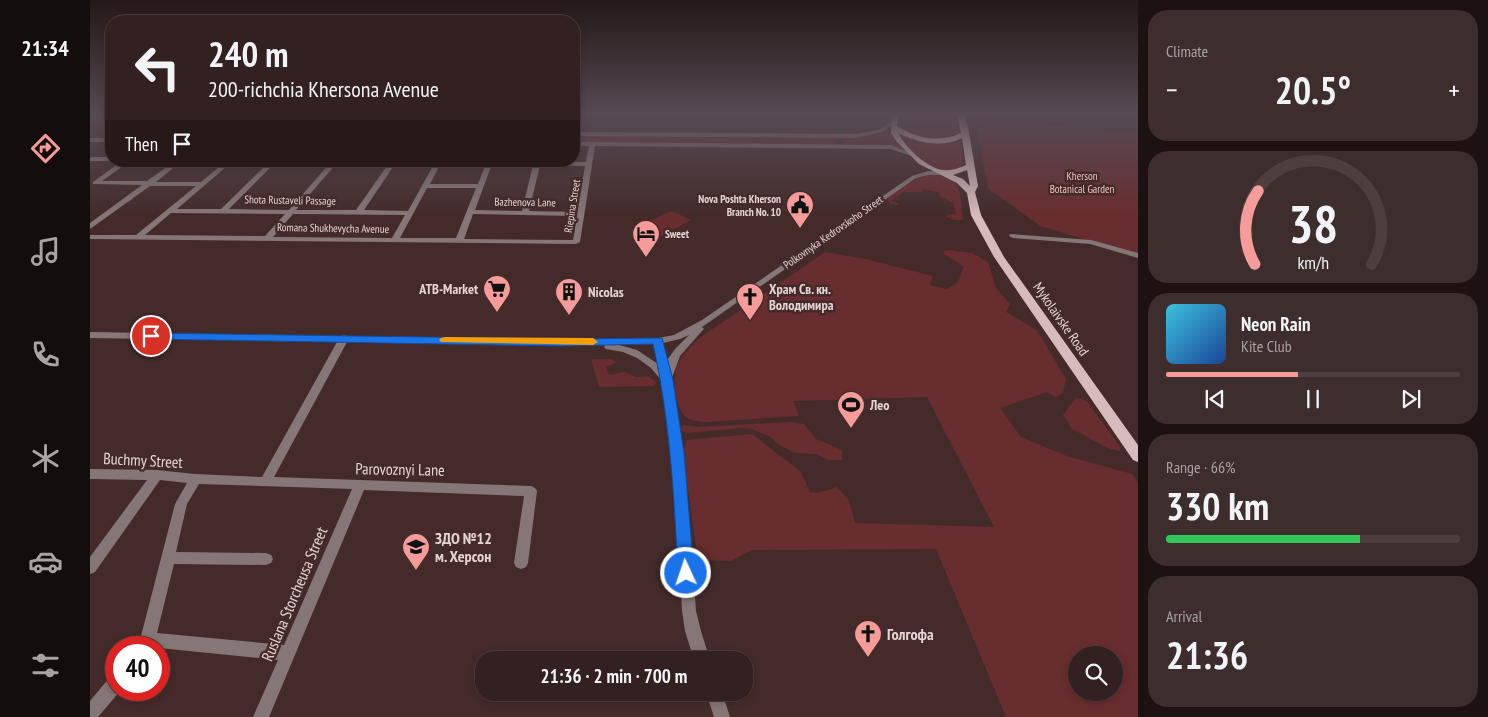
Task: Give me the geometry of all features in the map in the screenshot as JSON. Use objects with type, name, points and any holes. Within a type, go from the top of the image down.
[{"type":"main road","points":[[907,148],[928,168],[960,181],[971,192]]},
{"type":"main road","name":"Mykolaivske Road","points":[[967,148],[974,186],[971,192],[979,222],[999,258],[1138,456]]},
{"type":"main road","points":[[942,173],[957,171],[970,166]]},
{"type":"street","name":"Riepina Street","points":[[576,242],[591,148]]},
{"type":"street","points":[[892,148],[915,158],[920,168],[914,177]]},
{"type":"street","points":[[90,159],[105,159]]},
{"type":"street","points":[[580,164],[589,164]]},
{"type":"street","points":[[93,185],[119,167]]},
{"type":"street","points":[[90,227],[171,167]]},
{"type":"street","points":[[137,238],[223,167]]},
{"type":"street","points":[[223,211],[268,167]]},
{"type":"street","points":[[266,239],[330,167]]},
{"type":"street","points":[[359,212],[390,167]]},
{"type":"street","points":[[395,240],[435,167]]},
{"type":"street","points":[[459,241],[488,167]]},
{"type":"street","points":[[525,213],[536,167]]},
{"type":"street","name":"Polkovnyka Kedrovskoho Street","points":[[699,651],[689,611],[681,484],[667,380],[658,341],[677,337],[705,322],[914,177],[928,173],[942,173]]},
{"type":"street","points":[[93,185],[203,184]]},
{"type":"street","points":[[425,186],[480,186]]},
{"type":"street","name":"Shota Rustaveli Passage","points":[[170,211],[410,213]]},
{"type":"street","name":"Bazhenova Lane","points":[[469,212],[581,214]]},
{"type":"street","points":[[1013,236],[1091,242],[1138,256]]},
{"type":"street","name":"Romana Shukhevycha Avenue","points":[[90,237],[576,242]]},
{"type":"street","name":"Polkovnyka Kedrovskoho Street","points":[[667,380],[668,368],[678,350],[705,322]]},
{"type":"street","points":[[90,335],[561,342],[658,341]]},
{"type":"street","points":[[266,481],[344,338]]},
{"type":"street","points":[[561,342],[579,346],[627,350],[649,360],[667,380]]},
{"type":"street","name":"Buchmy Street","points":[[90,474],[158,475],[195,479]]},
{"type":"street","points":[[90,568],[158,475]]},
{"type":"street","points":[[147,636],[169,558],[181,504],[195,479]]},
{"type":"street","name":"Parovoznyi Lane","points":[[195,479],[531,491],[522,563]]},
{"type":"street","name":"Ruslana Storcheusa Street","points":[[261,717],[360,485]]},
{"type":"street","points":[[169,558],[266,559]]},
{"type":"street","points":[[170,646],[287,653]]},
{"type":"street","points":[[90,714],[105,696]]},
{"type":"street","points":[[717,701],[722,717]]},
{"type":"green space","points":[[910,148],[962,148],[963,166],[954,171],[944,171],[926,163]]},
{"type":"green space","name":"Kherson Botanical Garden","points":[[981,148],[1138,148],[1138,255],[1040,226],[988,188]]},
{"type":"green space","points":[[920,175],[940,175],[956,183],[960,193],[963,220],[946,217],[948,214],[956,214],[953,203],[939,196],[940,193],[923,189],[921,192],[903,192],[891,201],[899,204],[897,205],[890,203],[886,199]]},
{"type":"green space","points":[[671,211],[692,220],[655,239],[634,229]]},
{"type":"green space","points":[[950,250],[972,253],[988,262],[996,288],[1010,304],[1006,312],[1037,330],[1066,379],[1063,393],[1055,397],[1047,392],[1000,408],[1021,437],[1067,456],[1132,474],[1138,482],[1138,717],[1006,717],[936,549],[752,550],[731,561],[703,560],[697,553],[683,455],[686,440],[752,434],[801,472],[810,492],[817,493],[837,487],[849,501],[855,523],[994,527],[927,397],[793,401],[799,416],[704,422],[692,420],[685,416],[677,399],[676,369],[682,356],[691,346],[701,337],[825,252],[866,259],[933,276],[930,285],[947,289],[958,282],[964,267],[944,254],[944,251]]},
{"type":"green space","points":[[591,359],[610,359],[617,362],[606,367],[609,375],[625,372],[636,377],[648,376],[657,383],[653,386],[599,387]]},
{"type":"green space","points":[[1075,399],[1087,401],[1120,447],[1120,451],[1110,449],[1072,429],[1063,415]]},
{"type":"green space","points":[[792,422],[804,424],[816,439],[842,450],[842,460],[828,460],[817,454],[794,453],[775,442],[771,437],[752,429],[741,428],[688,433],[681,431],[680,428],[683,425],[699,427]]},
{"type":"slow traffic","points":[[445,340],[593,342]]},
{"type":"place","name":"Nova Poshta Kherson Branch No. 10","points":[[800,229]]},
{"type":"place","name":"Sweet","points":[[646,258]]},
{"type":"place","name":"ATB-Market","points":[[497,313]]},
{"type":"place","name":"Nicolas","points":[[569,316]]},
{"type":"place","name":"Храм Св. кн. Володимира","points":[[750,321]]},
{"type":"place","name":"Лео","points":[[851,429]]},
{"type":"place","name":"ЗДО №12 м. Херсон","points":[[416,571]]},
{"type":"place","name":"Голгофа","points":[[868,658]]},
{"type":"route","points":[[151,336],[561,342],[658,341],[667,380],[678,453],[686,573]]}]
